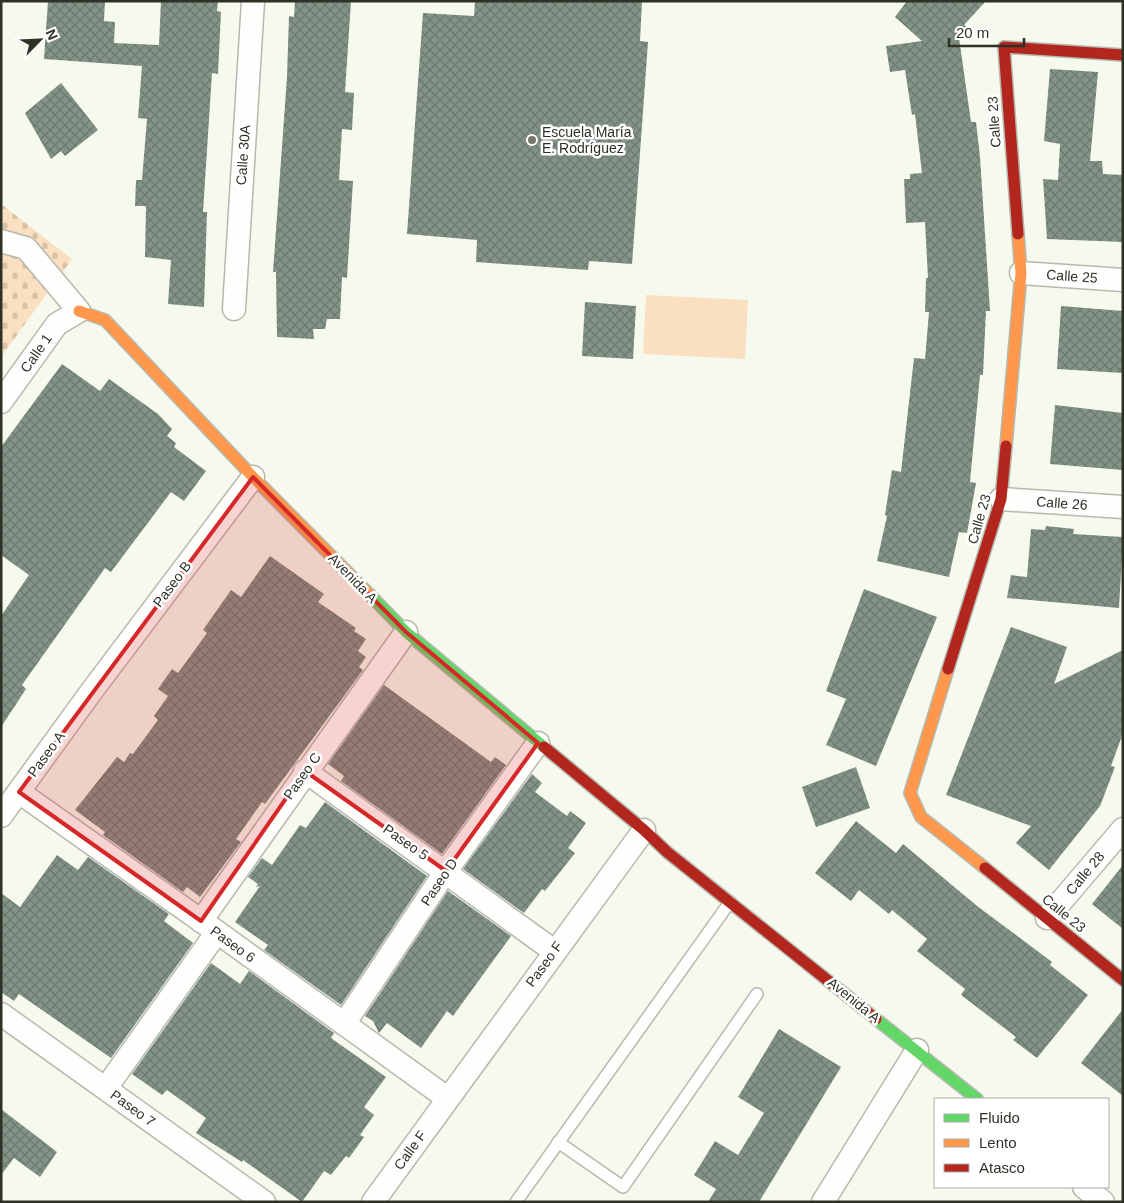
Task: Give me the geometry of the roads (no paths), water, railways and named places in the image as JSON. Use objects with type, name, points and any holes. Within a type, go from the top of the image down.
[{"type":"street","name":"Calle 30A","points":[[234,309],[253,1]]},
{"type":"street","name":"Calle 23","points":[[1123,55],[1004,47],[1021,273],[1001,499],[910,792],[921,817],[1123,980]]},
{"type":"street","points":[[1,241],[26,248],[79,312]]},
{"type":"street","name":"Calle 25","points":[[1021,273],[1123,280]]},
{"type":"street","name":"Calle 1","points":[[1,402],[57,324],[79,312]]},
{"type":"street","name":"Avenida A","points":[[79,312],[105,320],[253,477],[406,632],[644,830],[667,852],[731,901],[976,1098]]},
{"type":"street","name":"Paseo B","points":[[91,692],[253,477]]},
{"type":"street","name":"Calle 26","points":[[1001,499],[1123,507]]},
{"type":"street","name":"Paseo C","points":[[106,1088],[305,771],[406,632]]},
{"type":"street","name":"Paseo A","points":[[2,815],[91,692]]},
{"type":"street","name":"Paseo D","points":[[344,1024],[446,871],[538,743]]},
{"type":"street","name":"Paseo 5","points":[[305,771],[554,950]]},
{"type":"street","name":"Paseo 6","points":[[18,792],[209,926],[446,1098]]},
{"type":"street","name":"Calle 28","points":[[1047,918],[1123,829]]},
{"type":"street","name":"Paseo F","points":[[446,1098],[644,830]]},
{"type":"street","name":"Paseo 7","points":[[1,1014],[264,1202]]},
{"type":"street","points":[[823,1202],[917,1050]]},
{"type":"street","name":"Calle F","points":[[373,1202],[446,1098]]},
{"type":"street","points":[[1085,1188],[1103,1202]]},
{"type":"lane","points":[[516,1202],[731,901]]},
{"type":"lane","points":[[558,1142],[623,1187],[757,994]]},
{"type":"place","name":"Escuela María E. Rodríguez","points":[[532,140]]}]
